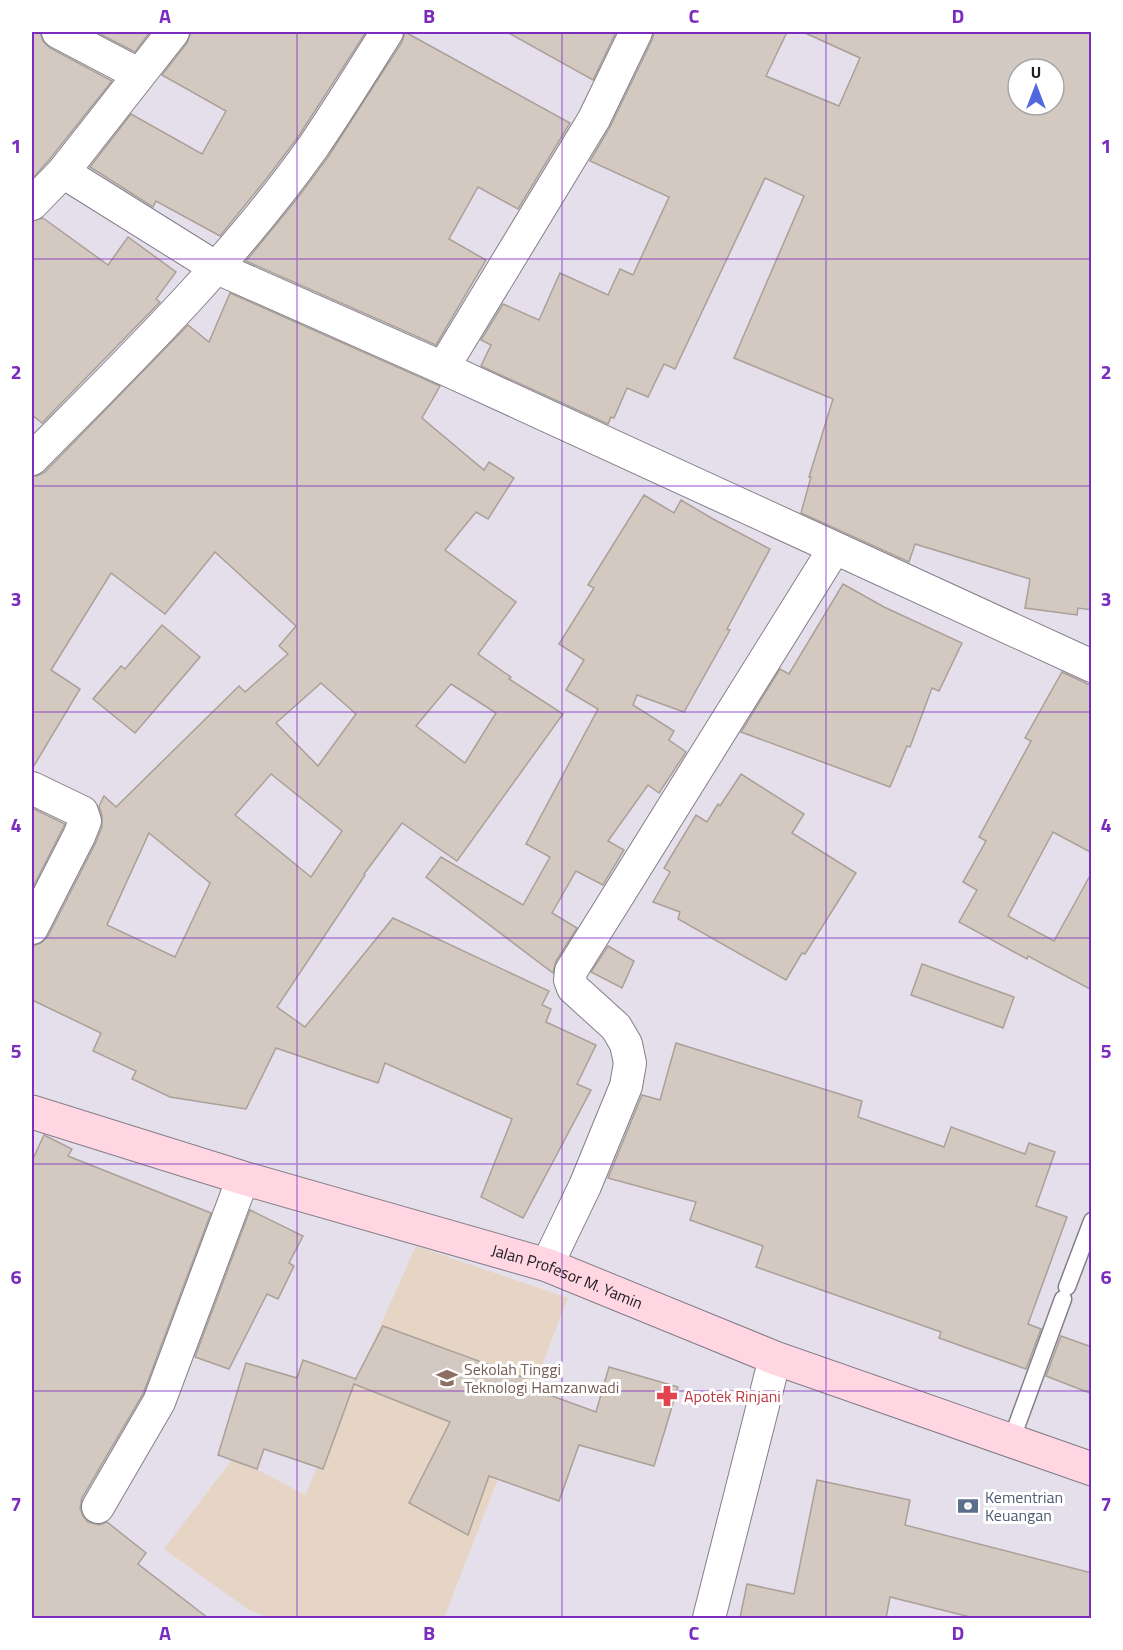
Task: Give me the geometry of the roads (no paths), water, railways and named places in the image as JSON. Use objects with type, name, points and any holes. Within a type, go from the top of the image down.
[{"type":"main road","name":"Jalan Profesor M. Yamin","points":[[32,1112],[243,1178],[547,1265],[775,1358],[1092,1469]]},
{"type":"street","points":[[58,32],[138,74]]},
{"type":"street","points":[[32,204],[63,172],[173,32]]},
{"type":"street","points":[[32,459],[126,365],[241,238],[312,148],[387,32]]},
{"type":"street","points":[[443,368],[594,119],[636,32]]},
{"type":"street","points":[[63,172],[215,267],[443,368],[1092,666]]},
{"type":"street","points":[[547,1265],[585,1186],[626,1086],[630,1063],[626,1044],[616,1027],[573,988],[570,980],[571,971],[834,549]]},
{"type":"street","points":[[32,788],[82,812],[85,821],[32,928]]},
{"type":"street","points":[[98,1507],[159,1402],[243,1178]]},
{"type":"street","points":[[709,1618],[775,1358]]},
{"type":"lane","points":[[1011,1441],[1092,1221]]},
{"type":"place","name":"Sekolah Tinggi Teknologi Hamzanwadi","points":[[447,1378]]},
{"type":"place","name":"Apotek Rinjani","points":[[667,1396]]},
{"type":"place","name":"Kementrian Keuangan","points":[[968,1506]]}]
